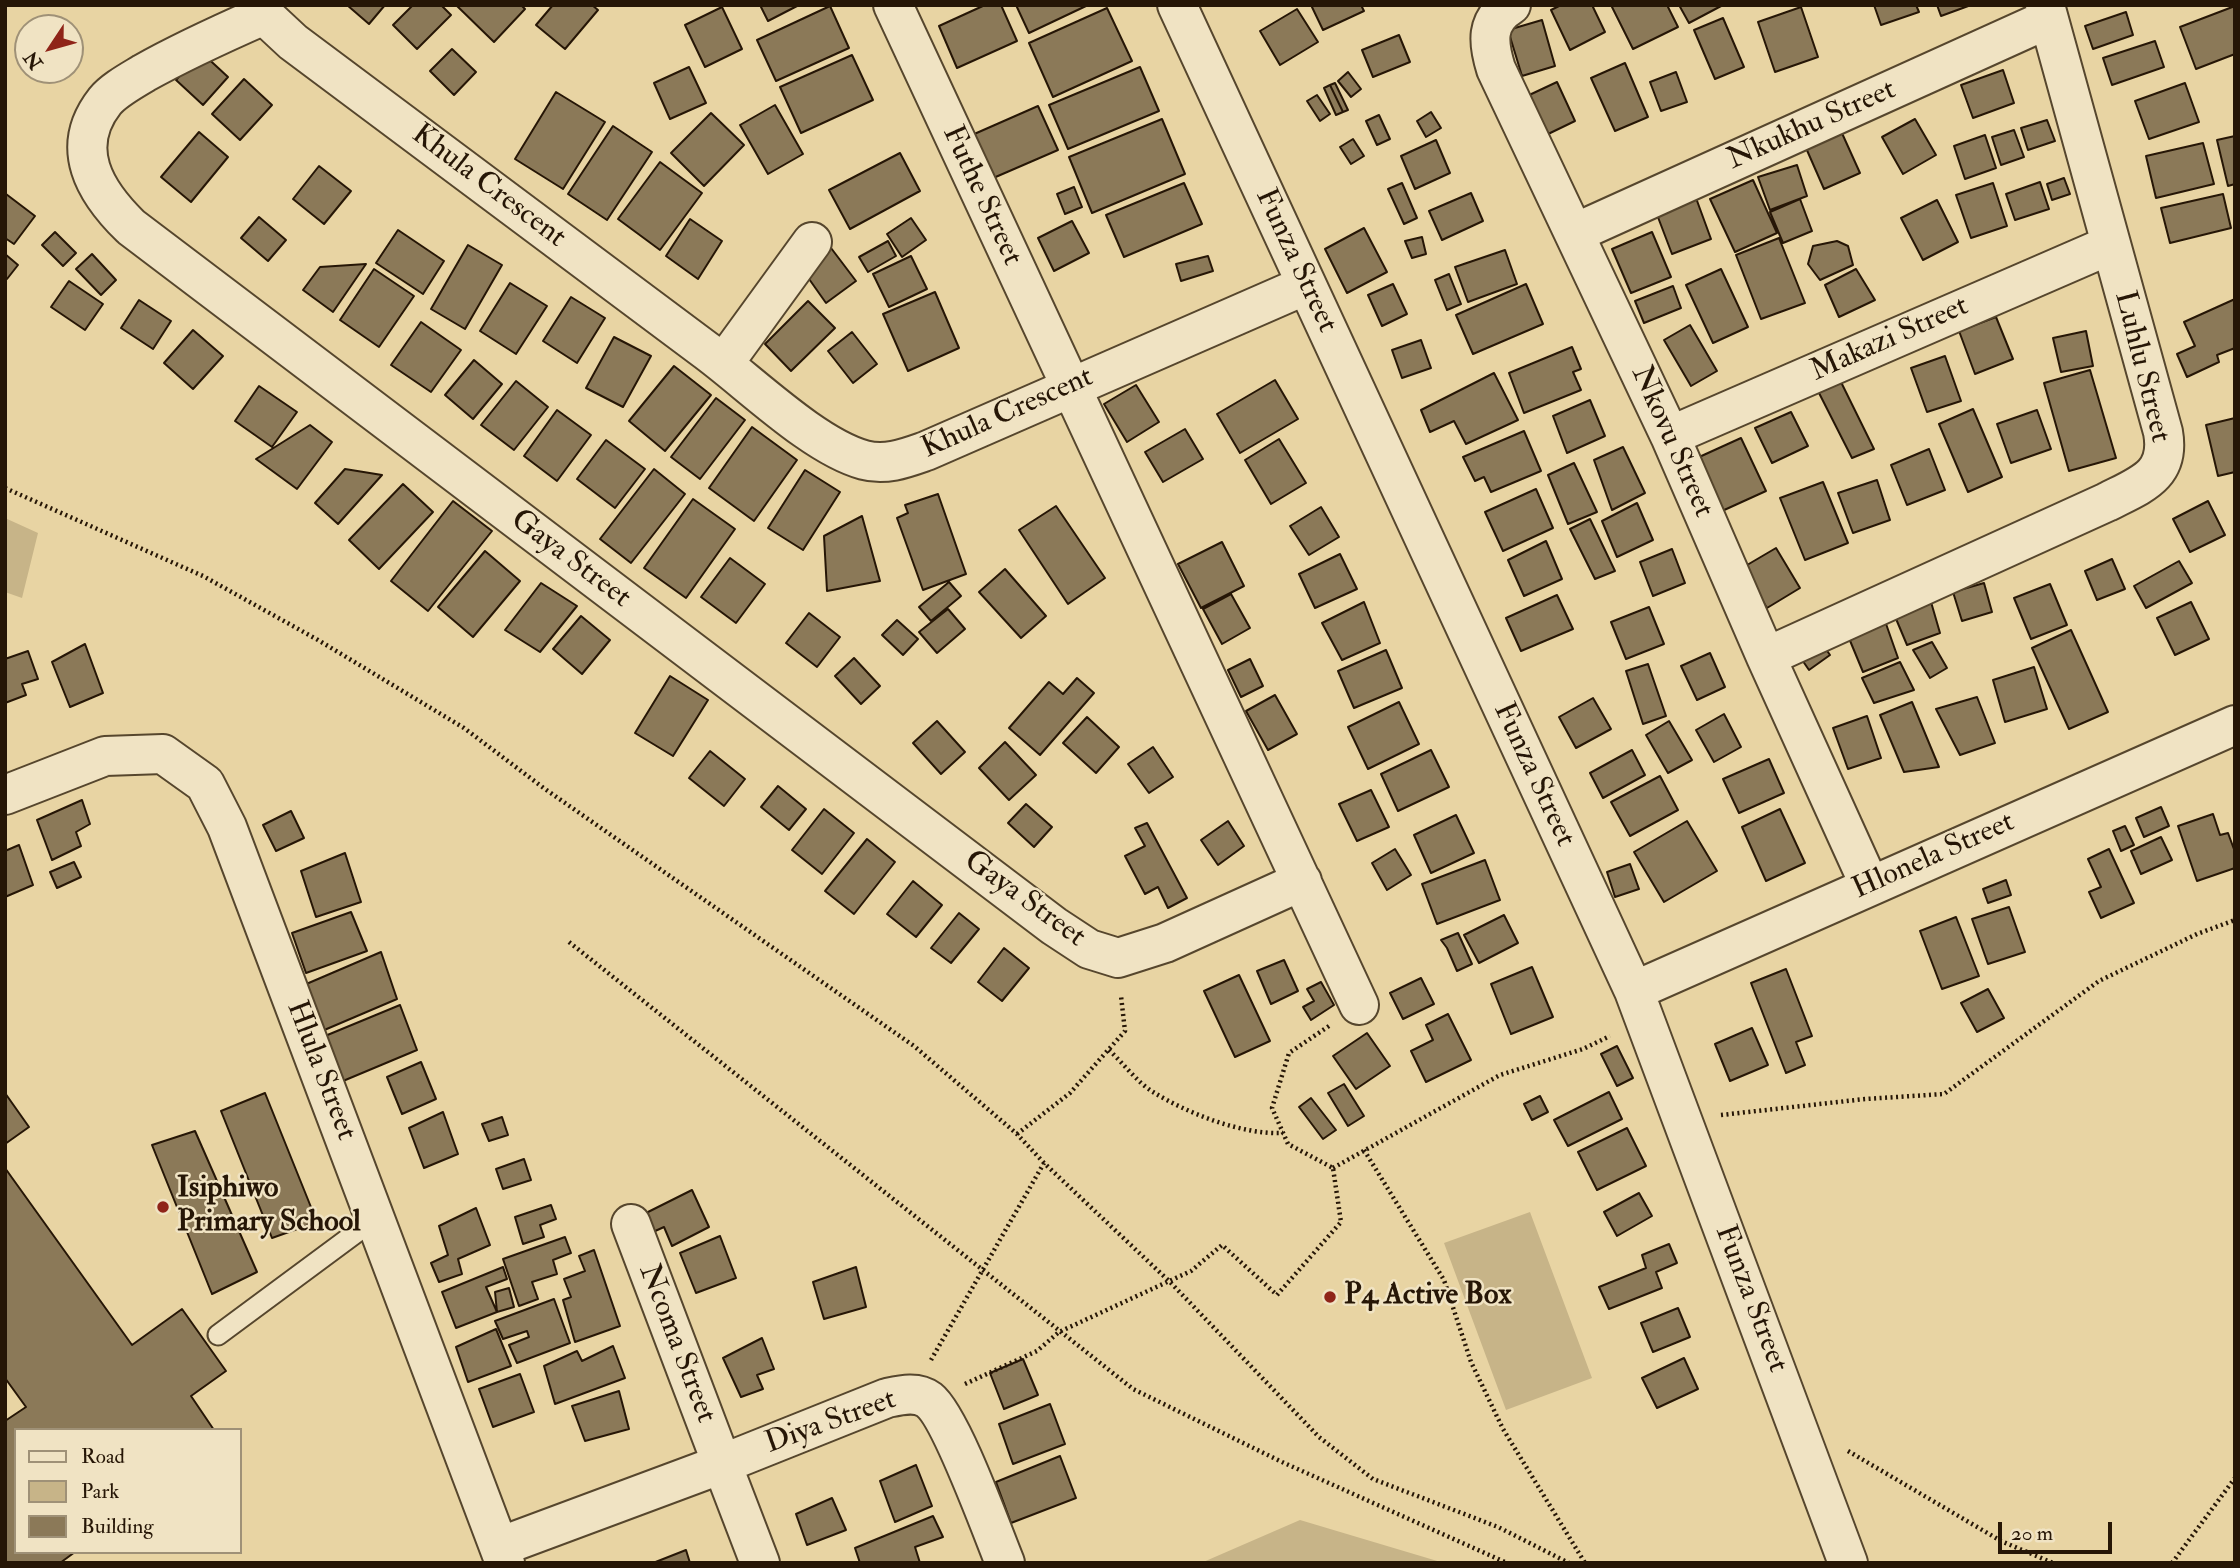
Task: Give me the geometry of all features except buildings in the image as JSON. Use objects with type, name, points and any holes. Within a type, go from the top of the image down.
[{"type":"street","name":"Futhe Street","points":[[892,5],[1070,387]]},
{"type":"street","name":"Funza Street","points":[[1177,5],[1639,1006],[1848,1563]]},
{"type":"street","name":"Nkovu Street","points":[[1511,5],[1494,20],[1488,33],[1496,69],[1670,436],[1870,886]]},
{"type":"street","name":"Khula Crescent","points":[[261,10],[293,42],[724,363],[794,419],[838,449],[866,460],[894,462],[926,452],[1306,285]]},
{"type":"street","name":"Gaya Street","points":[[261,10],[132,80],[106,100],[89,127],[87,162],[97,186],[111,207],[131,227],[1054,926],[1089,949],[1118,958],[1166,943],[1302,881]]},
{"type":"street","name":"Nkukhu Street","points":[[1575,233],[2047,12]]},
{"type":"street","name":"Luhlu Street","points":[[1766,657],[2107,502],[2147,481],[2157,471],[2166,448],[2163,432],[2047,12]]},
{"type":"street","points":[[724,363],[812,242]]},
{"type":"street","name":"Makazi Street","points":[[1670,436],[2110,245]]},
{"type":"street","points":[[1070,387],[1359,1005]]},
{"type":"street","name":"Hlonela Street","points":[[1639,1006],[1870,886],[2235,725]]},
{"type":"street","name":"Hlula Street","points":[[5,795],[105,756],[163,754],[205,784],[227,827],[502,1555]]},
{"type":"street","name":"Ncoma Street","points":[[631,1224],[722,1464]]},
{"type":"street","name":"Diya Street","points":[[502,1555],[887,1398],[905,1394],[930,1400],[953,1439],[1005,1563]]},
{"type":"street","points":[[722,1464],[760,1563]]},
{"type":"lane","points":[[218,1335],[376,1218]]},
{"type":"path","points":[[5,488],[203,576],[318,640],[464,728],[545,789],[914,1046],[1017,1134],[1170,1282],[1319,1437],[1373,1479],[1498,1527],[1569,1563]]},
{"type":"path","points":[[1682,1119],[1865,1099],[1944,1094],[2099,981],[2197,934],[2235,920]]},
{"type":"path","points":[[569,942],[1133,1389],[1282,1462],[1507,1563]]},
{"type":"path","points":[[1017,1134],[1070,1093],[1125,1031],[1118,958]]},
{"type":"path","points":[[1334,1168],[1288,1144],[1272,1108],[1289,1053],[1359,1005]]},
{"type":"path","points":[[1334,1168],[1500,1075],[1583,1049],[1639,1006]]},
{"type":"path","points":[[1109,1050],[1151,1091],[1209,1119],[1270,1134],[1283,1133]]},
{"type":"path","points":[[1364,1150],[1444,1280],[1471,1362],[1503,1429],[1585,1563]]},
{"type":"path","points":[[1044,1163],[930,1361],[930,1400],[1037,1351],[1059,1332],[1191,1271],[1222,1245],[1277,1295],[1341,1222],[1334,1168]]},
{"type":"path","points":[[1796,1421],[2001,1541],[2053,1563]]},
{"type":"path","points":[[2172,1563],[2235,1478]]},
{"type":"green space","points":[[5,518],[38,533],[22,598],[5,592]]},
{"type":"green space","points":[[1530,1212],[1592,1378],[1506,1410],[1444,1243]]},
{"type":"green space","points":[[1300,1520],[1444,1563],[1201,1563]]},
{"type":"place","name":"Isiphiwo Primary School","points":[[163,1207]]},
{"type":"place","name":"P4 Active Box","points":[[1330,1297]]}]
